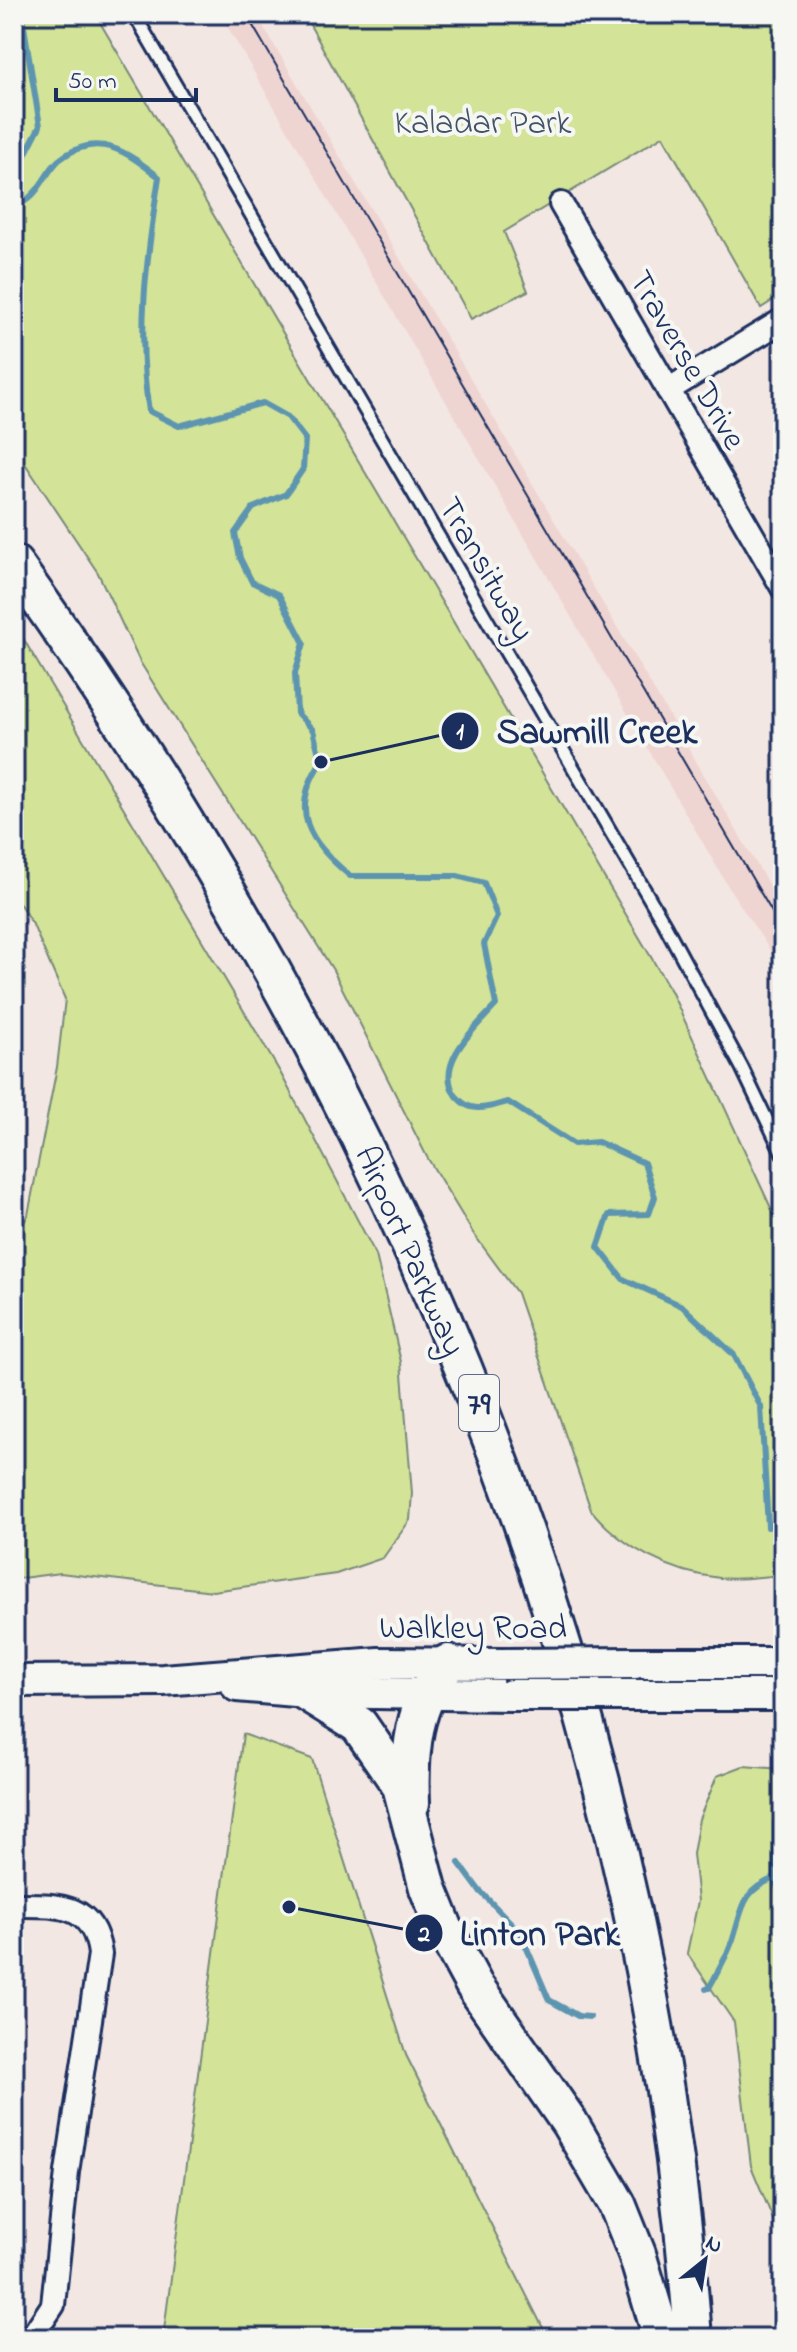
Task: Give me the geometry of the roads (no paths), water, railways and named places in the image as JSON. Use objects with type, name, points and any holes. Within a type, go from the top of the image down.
[{"type":"highway","name":"Airport Parkway","points":[[14,564],[169,794],[292,1002],[406,1229],[488,1425],[532,1545],[610,1815],[662,2072],[683,2226],[693,2338]]},
{"type":"highway","points":[[411,1813],[413,1739],[426,1695],[448,1663]]},
{"type":"highway","points":[[306,1692],[334,1707],[367,1733],[401,1786],[411,1813],[423,1869],[447,1935],[474,1985],[569,2122],[611,2194],[637,2254],[662,2338]]},
{"type":"main road","name":"Walkley Road","points":[[14,1681],[163,1680],[299,1667],[448,1663],[783,1663]]},
{"type":"main road","name":"Walkley Road","points":[[163,1680],[306,1692],[426,1695],[783,1695]]},
{"type":"street","name":"Traverse Drive","points":[[561,204],[782,585]]},
{"type":"street","points":[[668,390],[783,320]]},
{"type":"street","points":[[14,1905],[51,1905],[71,1909],[91,1923],[100,1954],[67,2172],[53,2305],[31,2338]]},
{"type":"lane","name":"Transitway","points":[[134,14],[665,925],[742,1068],[783,1154]]},
{"type":"waterway","points":[[14,176],[40,126],[22,14]]},
{"type":"waterway","points":[[14,198],[22,203],[28,199],[59,160],[86,146],[99,145],[123,152],[159,177],[143,323],[149,411],[179,426],[263,403],[288,417],[305,439],[303,469],[286,494],[253,508],[235,533],[240,558],[252,582],[279,595],[304,643],[295,673],[297,713],[313,730],[321,762],[306,796],[308,825],[314,838],[350,876],[457,876],[484,883],[497,916],[484,944],[496,1005],[468,1035],[453,1059],[450,1084],[456,1096],[468,1106],[485,1108],[508,1102],[574,1144],[598,1142],[644,1163],[655,1197],[649,1214],[609,1215],[598,1247],[623,1279],[682,1306],[734,1355],[761,1407],[768,1527]]},
{"type":"waterway","points":[[775,1823],[775,1878],[783,1907]]},
{"type":"waterway","points":[[459,1863],[479,1890],[520,1932],[549,2000],[578,2016],[590,2017]]},
{"type":"waterway","points":[[706,1989],[727,1954],[744,1903],[755,1889],[775,1878]]},
{"type":"tram line","points":[[246,14],[783,931]]},
{"type":"place","name":"Sawmill Creek","points":[[321,762]]},
{"type":"place","name":"Linton Park","points":[[289,1907]]},
{"type":"park label","name":"Kaladar Park","points":[[483,121]]}]
